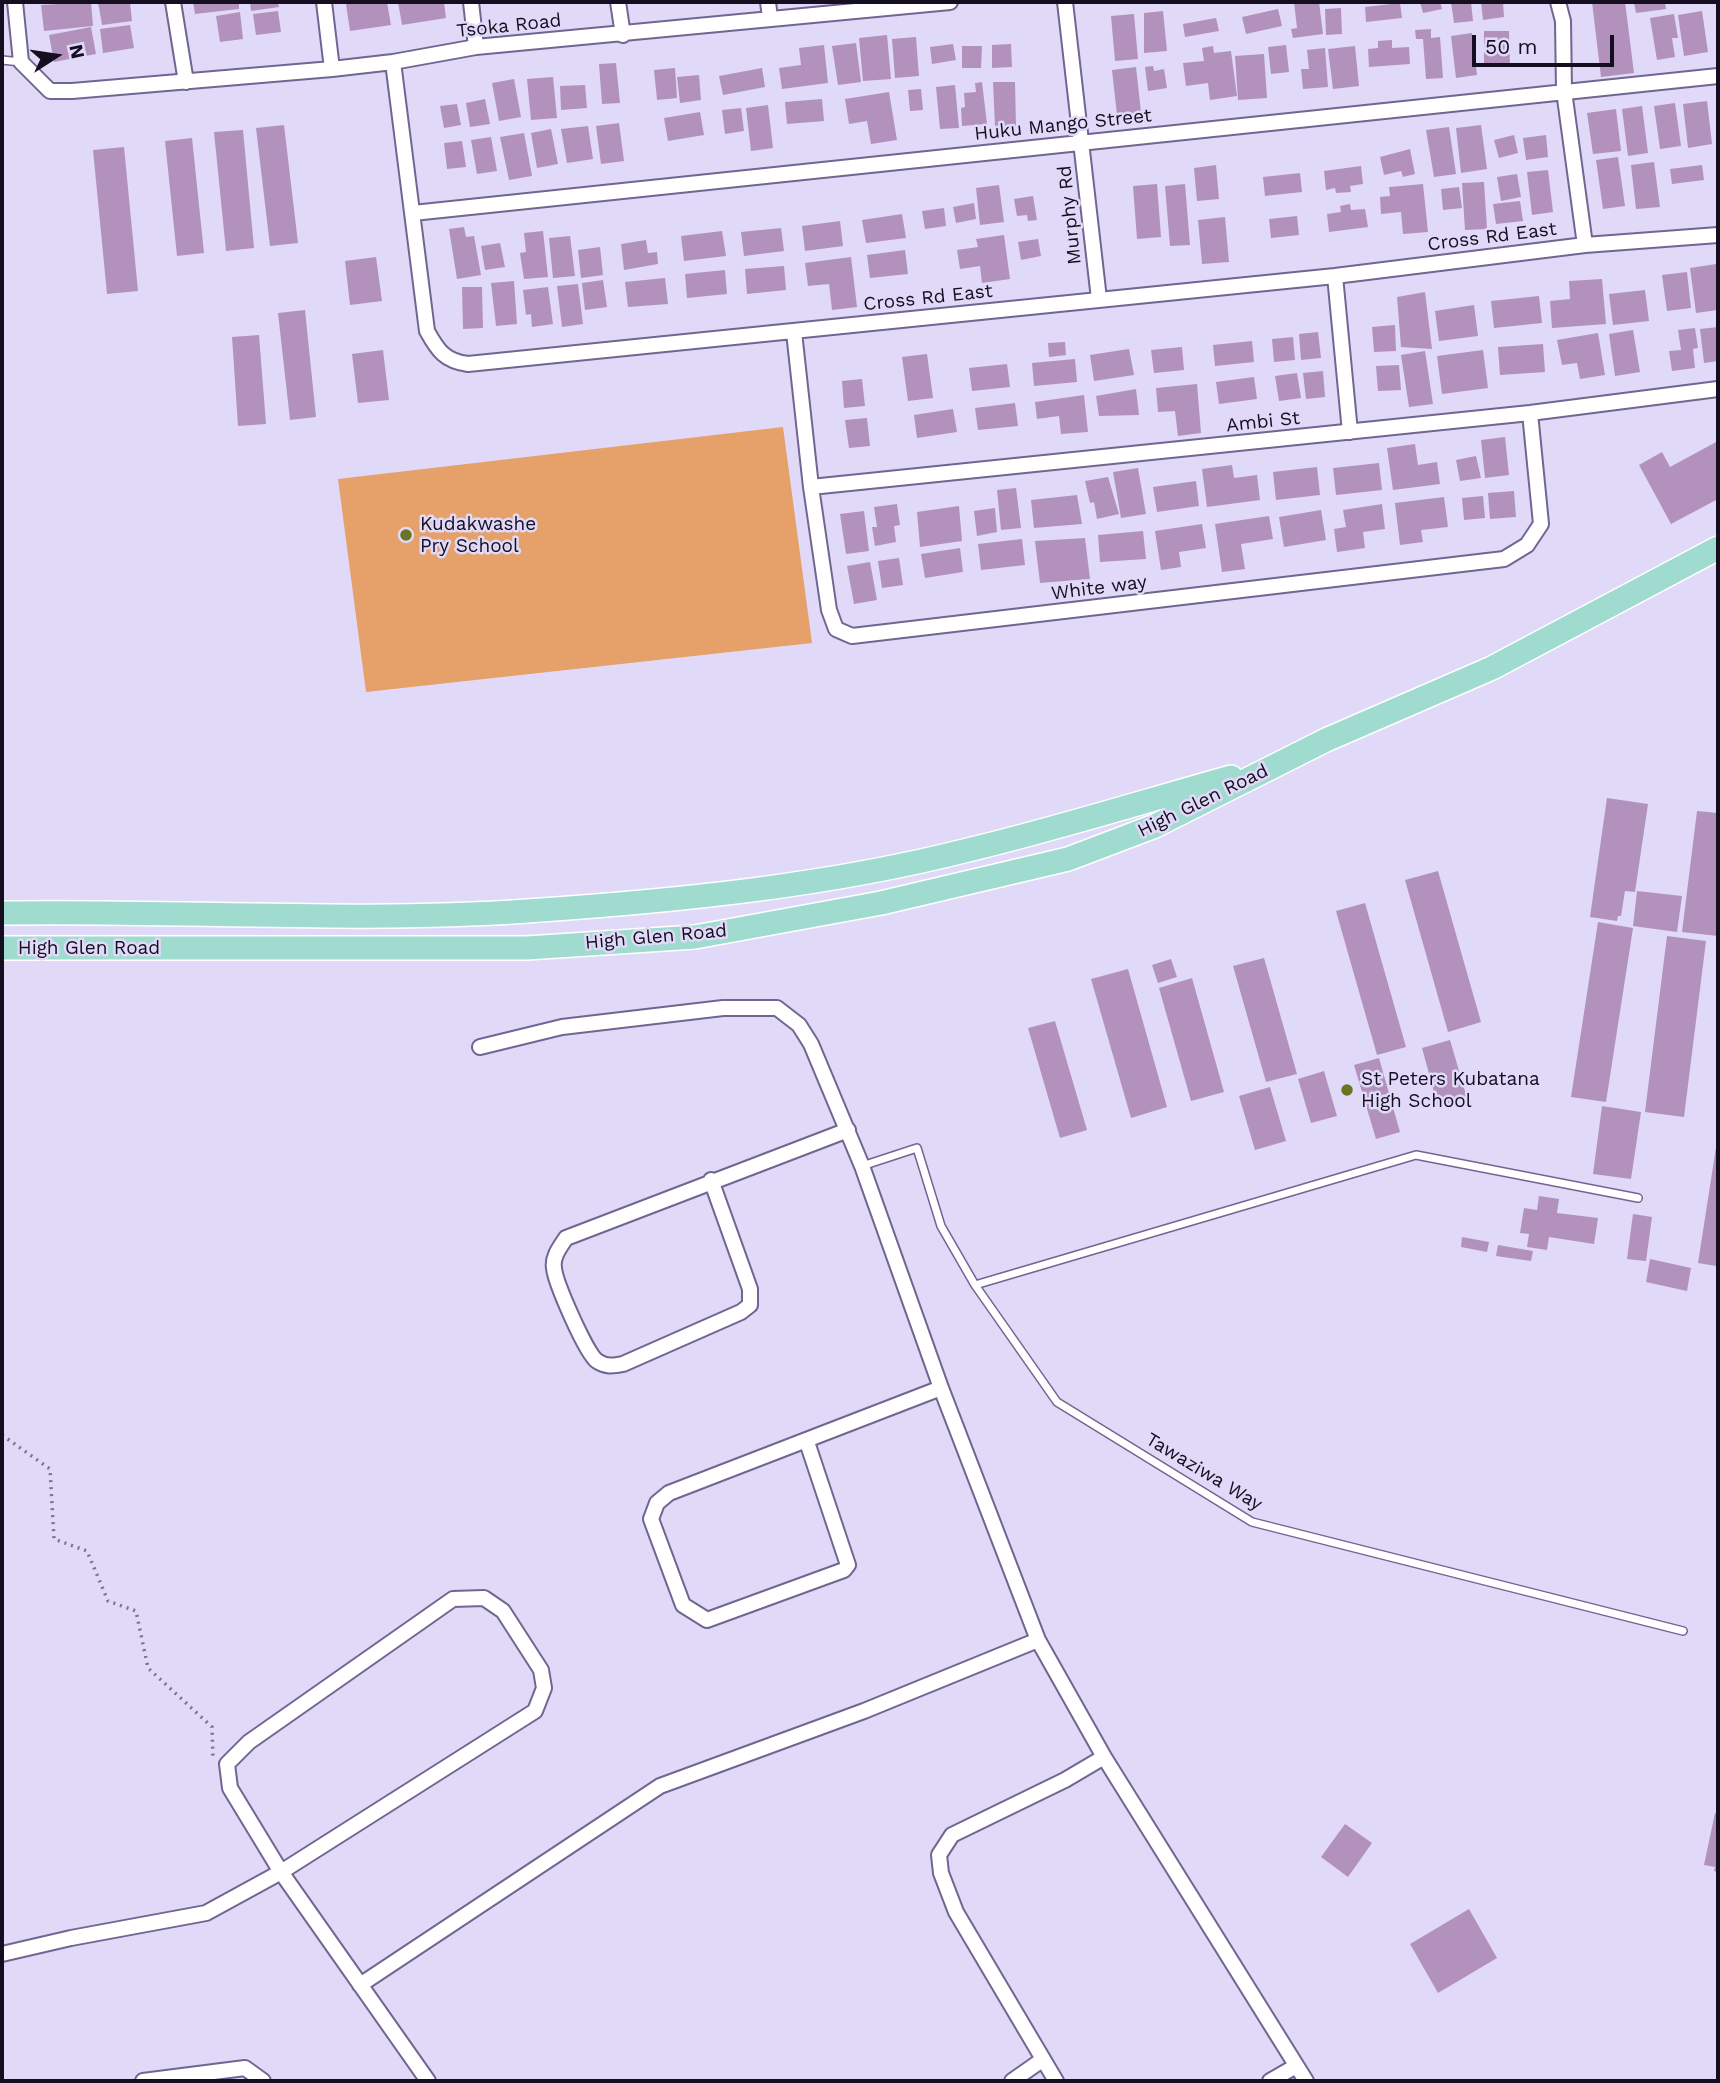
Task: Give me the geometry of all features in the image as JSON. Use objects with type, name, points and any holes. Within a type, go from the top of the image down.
[{"type":"main road","name":"High Glen Road","points":[[2,948],[527,947],[695,937],[881,903],[1068,859],[1156,826],[1326,740],[1492,668],[1718,548]]},
{"type":"main road","name":"High Glen Road","points":[[2,913],[273,915],[510,911],[686,897],[808,881],[970,850],[1282,763]]},
{"type":"street","points":[[15,2],[21,62]]},
{"type":"street","points":[[173,2],[186,82]]},
{"type":"street","points":[[324,2],[332,69]]},
{"type":"street","points":[[471,2],[476,47]]},
{"type":"street","points":[[618,2],[623,35]]},
{"type":"street","points":[[768,2],[770,18]]},
{"type":"street","name":"Tsoka Road","points":[[21,62],[50,91],[72,91],[332,69],[393,62],[476,47],[950,2]]},
{"type":"street","name":"Murphy Rd","points":[[1065,2],[1099,299]]},
{"type":"street","points":[[1558,2],[1563,21],[1564,91],[1585,245]]},
{"type":"street","name":"Cross Rd East","points":[[393,62],[427,331],[438,352],[453,362],[468,364],[1335,276],[1585,245],[1718,235]]},
{"type":"street","name":"Huku Mango Street","points":[[413,213],[1718,76]]},
{"type":"street","points":[[1335,276],[1350,432]]},
{"type":"street","name":"White way","points":[[794,332],[811,487],[829,610],[836,629],[852,636],[1504,559],[1527,545],[1541,524],[1530,413]]},
{"type":"street","name":"Ambi St","points":[[811,487],[1530,413],[1718,389]]},
{"type":"street","points":[[480,1047],[562,1027],[723,1007],[777,1008],[799,1025],[811,1044],[862,1166],[941,1388],[1038,1640],[1104,1757],[1306,2081]]},
{"type":"street","points":[[711,1180],[750,1289],[750,1305],[741,1312],[623,1364],[606,1366],[594,1359],[579,1333],[554,1268],[557,1252],[566,1238],[711,1180],[848,1130]]},
{"type":"street","points":[[807,1442],[848,1565],[844,1570],[707,1620],[693,1614],[683,1605],[651,1519],[657,1503],[669,1493],[807,1442],[941,1388]]},
{"type":"street","points":[[2,1954],[206,1913],[281,1872],[535,1711],[544,1688],[541,1670],[503,1611],[484,1598],[453,1599],[249,1742],[227,1764],[230,1788],[281,1872],[428,2081]]},
{"type":"street","points":[[360,1985],[660,1786],[864,1711],[1038,1640]]},
{"type":"street","points":[[1056,2081],[956,1912],[941,1874],[939,1855],[952,1835],[1065,1780],[1104,1757]]},
{"type":"street","points":[[1012,2081],[1042,2060]]},
{"type":"street","points":[[1270,2081],[1296,2066]]},
{"type":"street","points":[[143,2081],[245,2068],[263,2081]]},
{"type":"lane","points":[[2,60],[21,62]]},
{"type":"lane","name":"Tawaziwa Way","points":[[862,1166],[916,1148],[941,1226],[975,1285],[1057,1402],[1252,1522],[1683,1631]]},
{"type":"lane","points":[[975,1285],[1416,1155],[1638,1198]]},
{"type":"path","points":[[2,1436],[50,1469],[54,1539],[87,1551],[108,1601],[136,1611],[148,1668],[212,1727],[211,1757],[227,1764]]},
{"type":"shaded area","points":[[783,427],[812,643],[366,692],[338,479]]},
{"type":"building","points":[[91,2],[93,26],[44,31],[41,5]]},
{"type":"building","points":[[98,2],[130,2],[132,21],[102,25]]},
{"type":"building","points":[[193,2],[239,2],[239,9],[195,14]]},
{"type":"building","points":[[250,2],[278,2],[279,7],[251,11]]},
{"type":"building","points":[[387,2],[391,25],[350,31],[346,4]]},
{"type":"building","points":[[398,2],[444,2],[446,18],[402,25]]},
{"type":"building","points":[[1294,2],[1319,2],[1323,34],[1293,38],[1291,29],[1297,28]]},
{"type":"building","points":[[1420,2],[1440,2],[1442,9],[1423,13]]},
{"type":"building","points":[[1451,2],[1471,2],[1473,21],[1454,23]]},
{"type":"building","points":[[1481,2],[1503,2],[1504,17],[1483,20]]},
{"type":"building","points":[[1592,2],[1625,2],[1634,73],[1601,77]]},
{"type":"building","points":[[1634,2],[1665,2],[1666,9],[1636,13]]},
{"type":"building","points":[[1400,3],[1402,18],[1366,22],[1365,7]]},
{"type":"building","points":[[1341,8],[1342,34],[1326,35],[1325,9]]},
{"type":"building","points":[[1278,9],[1282,26],[1246,34],[1242,17]]},
{"type":"building","points":[[278,11],[281,32],[256,35],[253,14]]},
{"type":"building","points":[[1163,11],[1167,51],[1144,53],[1144,13]]},
{"type":"building","points":[[1702,11],[1708,52],[1684,56],[1678,15]]},
{"type":"building","points":[[240,12],[243,39],[220,42],[216,16]]},
{"type":"building","points":[[1134,14],[1138,59],[1115,61],[1111,16]]},
{"type":"building","points":[[1674,14],[1678,38],[1672,38],[1675,57],[1657,60],[1650,18]]},
{"type":"building","points":[[1216,18],[1219,31],[1185,37],[1183,24]]},
{"type":"building","points":[[130,25],[134,48],[103,53],[100,29]]},
{"type":"building","points":[[91,27],[96,54],[54,62],[49,35]]},
{"type":"building","points":[[1431,29],[1431,38],[1440,37],[1443,78],[1426,79],[1423,39],[1416,39],[1415,30]]},
{"type":"building","points":[[1484,31],[1509,31],[1510,66],[1484,67]]},
{"type":"building","points":[[1472,33],[1477,75],[1456,78],[1451,36]]},
{"type":"building","points":[[887,35],[891,79],[863,81],[859,38]]},
{"type":"building","points":[[916,37],[919,76],[895,78],[892,39]]},
{"type":"building","points":[[1392,40],[1392,48],[1409,47],[1410,64],[1369,67],[1368,49],[1378,48],[1378,41]]},
{"type":"building","points":[[856,43],[861,82],[838,85],[832,46]]},
{"type":"building","points":[[953,44],[956,60],[932,64],[930,47]]},
{"type":"building","points":[[1011,44],[1012,67],[992,68],[992,45]]},
{"type":"building","points":[[824,45],[828,83],[782,89],[779,68],[801,65],[799,48]]},
{"type":"building","points":[[1286,45],[1289,72],[1271,74],[1268,47]]},
{"type":"building","points":[[962,46],[982,46],[981,68],[962,68]]},
{"type":"building","points":[[1213,46],[1214,53],[1231,51],[1237,96],[1210,100],[1208,83],[1186,86],[1183,63],[1204,61],[1202,48]]},
{"type":"building","points":[[1355,46],[1359,86],[1333,89],[1328,49]]},
{"type":"building","points":[[1325,48],[1328,87],[1303,89],[1301,69],[1309,69],[1307,50]]},
{"type":"building","points":[[1264,54],[1267,98],[1238,100],[1235,56]]},
{"type":"building","points":[[616,63],[620,103],[602,104],[599,64]]},
{"type":"building","points":[[1153,66],[1154,71],[1164,69],[1167,88],[1148,91],[1145,67]]},
{"type":"building","points":[[1136,67],[1141,112],[1117,115],[1112,70]]},
{"type":"building","points":[[675,68],[677,98],[657,100],[654,70]]},
{"type":"building","points":[[762,68],[765,87],[723,95],[719,76]]},
{"type":"building","points":[[699,75],[701,100],[680,103],[677,77]]},
{"type":"building","points":[[553,77],[557,118],[531,120],[527,79]]},
{"type":"building","points":[[514,79],[521,117],[499,121],[492,83]]},
{"type":"building","points":[[982,82],[987,124],[962,126],[964,93],[976,92],[975,83]]},
{"type":"building","points":[[993,82],[1015,82],[1016,126],[995,127]]},
{"type":"building","points":[[585,85],[587,108],[561,110],[560,86]]},
{"type":"building","points":[[955,85],[959,128],[940,129],[936,87]]},
{"type":"building","points":[[921,89],[923,110],[910,111],[908,90]]},
{"type":"building","points":[[889,92],[897,140],[871,144],[867,121],[849,124],[845,99]]},
{"type":"building","points":[[485,99],[490,124],[470,127],[466,103]]},
{"type":"building","points":[[822,99],[824,121],[787,124],[785,102]]},
{"type":"building","points":[[1707,101],[1712,144],[1688,148],[1683,104]]},
{"type":"building","points":[[1675,103],[1681,146],[1660,149],[1654,106]]},
{"type":"building","points":[[457,104],[461,125],[444,128],[440,106]]},
{"type":"building","points":[[768,105],[773,148],[751,151],[746,108]]},
{"type":"building","points":[[1642,106],[1648,153],[1628,156],[1622,109]]},
{"type":"building","points":[[741,108],[744,131],[725,134],[722,110]]},
{"type":"building","points":[[1616,109],[1621,151],[1593,154],[1587,113]]},
{"type":"building","points":[[700,112],[704,135],[668,141],[664,118]]},
{"type":"building","points":[[619,123],[624,161],[601,164],[596,126]]},
{"type":"building","points":[[284,125],[298,243],[270,246],[256,128]]},
{"type":"building","points":[[1481,125],[1487,169],[1461,173],[1456,128]]},
{"type":"building","points":[[588,126],[593,159],[567,163],[561,129]]},
{"type":"building","points":[[1449,127],[1456,174],[1434,177],[1426,130]]},
{"type":"building","points":[[551,129],[558,164],[537,168],[531,133]]},
{"type":"building","points":[[243,130],[254,248],[226,251],[214,132]]},
{"type":"building","points":[[524,133],[532,176],[509,180],[500,137]]},
{"type":"building","points":[[1514,135],[1518,153],[1499,158],[1494,140]]},
{"type":"building","points":[[1546,135],[1548,157],[1526,160],[1523,138]]},
{"type":"building","points":[[491,137],[497,171],[477,174],[471,140]]},
{"type":"building","points":[[192,138],[204,253],[177,256],[165,141]]},
{"type":"building","points":[[462,141],[466,167],[447,169],[444,143]]},
{"type":"building","points":[[124,147],[138,291],[107,294],[93,150]]},
{"type":"building","points":[[1410,149],[1415,174],[1403,177],[1401,171],[1384,175],[1380,157]]},
{"type":"building","points":[[1618,157],[1625,206],[1603,209],[1596,160]]},
{"type":"building","points":[[1654,162],[1660,207],[1636,209],[1631,165]]},
{"type":"building","points":[[1216,165],[1219,199],[1197,201],[1194,168]]},
{"type":"building","points":[[1702,165],[1704,180],[1672,184],[1670,169]]},
{"type":"building","points":[[1361,166],[1363,184],[1350,186],[1351,192],[1336,193],[1335,188],[1326,190],[1324,171]]},
{"type":"building","points":[[1548,170],[1553,212],[1532,215],[1527,172]]},
{"type":"building","points":[[1300,173],[1302,192],[1265,196],[1263,177]]},
{"type":"building","points":[[1517,174],[1521,197],[1501,201],[1497,177]]},
{"type":"building","points":[[1484,182],[1487,229],[1465,230],[1462,183]]},
{"type":"building","points":[[1157,184],[1161,237],[1137,239],[1133,186]]},
{"type":"building","points":[[1185,184],[1190,245],[1170,246],[1165,186]]},
{"type":"building","points":[[1423,184],[1428,232],[1403,234],[1401,212],[1381,214],[1380,197],[1390,196],[1389,187]]},
{"type":"building","points":[[999,185],[1004,222],[980,225],[976,188]]},
{"type":"building","points":[[1459,187],[1462,208],[1443,210],[1441,189]]},
{"type":"building","points":[[1033,196],[1037,220],[1028,221],[1027,215],[1017,216],[1014,199]]},
{"type":"building","points":[[1520,201],[1523,221],[1496,224],[1493,204]]},
{"type":"building","points":[[974,203],[976,219],[956,223],[953,207]]},
{"type":"building","points":[[1350,204],[1351,210],[1365,209],[1368,227],[1329,232],[1327,214],[1341,212],[1340,206]]},
{"type":"building","points":[[944,208],[946,226],[925,229],[922,211]]},
{"type":"building","points":[[902,214],[906,238],[866,243],[862,220]]},
{"type":"building","points":[[1297,216],[1299,235],[1271,238],[1269,219]]},
{"type":"building","points":[[1225,217],[1229,262],[1202,264],[1198,220]]},
{"type":"building","points":[[840,221],[843,246],[805,251],[802,226]]},
{"type":"building","points":[[464,227],[466,237],[474,236],[481,275],[457,279],[449,229]]},
{"type":"building","points":[[781,228],[784,251],[744,256],[741,232]]},
{"type":"building","points":[[543,231],[548,277],[524,279],[520,253],[526,252],[524,233]]},
{"type":"building","points":[[722,231],[726,256],[684,261],[681,236]]},
{"type":"building","points":[[1004,235],[1010,279],[982,283],[980,266],[960,269],[957,250],[978,247],[976,239]]},
{"type":"building","points":[[570,236],[575,276],[553,278],[549,238]]},
{"type":"building","points":[[1038,239],[1041,256],[1021,260],[1018,242]]},
{"type":"building","points":[[646,240],[648,253],[657,252],[658,264],[624,270],[621,244]]},
{"type":"building","points":[[500,243],[505,267],[485,270],[481,246]]},
{"type":"building","points":[[600,247],[603,275],[581,278],[578,250]]},
{"type":"building","points":[[905,250],[908,274],[870,278],[867,255]]},
{"type":"building","points":[[376,257],[382,301],[350,305],[345,261]]},
{"type":"building","points":[[851,257],[857,307],[832,310],[829,284],[808,286],[805,263]]},
{"type":"building","points":[[1716,264],[1718,310],[1696,313],[1690,268]]},
{"type":"building","points":[[784,266],[786,290],[747,294],[745,269]]},
{"type":"building","points":[[725,270],[727,294],[687,298],[685,274]]},
{"type":"building","points":[[1687,272],[1691,308],[1667,311],[1662,275]]},
{"type":"building","points":[[665,278],[668,304],[628,307],[625,282]]},
{"type":"building","points":[[1602,279],[1606,324],[1552,328],[1550,301],[1570,299],[1569,281]]},
{"type":"building","points":[[603,280],[607,307],[585,310],[582,283]]},
{"type":"building","points":[[514,281],[517,324],[496,326],[491,283]]},
{"type":"building","points":[[578,284],[583,324],[562,327],[557,286]]},
{"type":"building","points":[[462,287],[482,287],[483,328],[463,329]]},
{"type":"building","points":[[548,287],[553,324],[532,327],[531,314],[526,315],[523,290]]},
{"type":"building","points":[[1645,290],[1649,321],[1613,325],[1609,294]]},
{"type":"building","points":[[1425,292],[1432,349],[1401,347],[1397,297]]},
{"type":"building","points":[[1539,296],[1542,323],[1494,328],[1491,301]]},
{"type":"building","points":[[1474,305],[1478,336],[1439,341],[1435,311]]},
{"type":"building","points":[[305,310],[316,417],[290,420],[278,313]]},
{"type":"building","points":[[1395,325],[1396,351],[1374,352],[1372,327]]},
{"type":"building","points":[[1718,327],[1718,361],[1704,363],[1700,329]]},
{"type":"building","points":[[1695,328],[1698,348],[1693,349],[1695,368],[1672,371],[1669,351],[1681,350],[1678,330]]},
{"type":"building","points":[[1633,330],[1640,372],[1615,376],[1609,334]]},
{"type":"building","points":[[1318,332],[1321,358],[1301,360],[1299,334]]},
{"type":"building","points":[[1598,333],[1605,375],[1580,379],[1577,363],[1562,365],[1557,340]]},
{"type":"building","points":[[259,335],[266,424],[238,426],[232,337]]},
{"type":"building","points":[[1293,337],[1295,360],[1274,362],[1272,339]]},
{"type":"building","points":[[1252,341],[1254,362],[1215,366],[1213,345]]},
{"type":"building","points":[[1065,342],[1066,355],[1049,357],[1048,343]]},
{"type":"building","points":[[1543,344],[1545,372],[1500,375],[1498,347]]},
{"type":"building","points":[[1182,347],[1184,370],[1154,373],[1151,350]]},
{"type":"building","points":[[1129,349],[1134,375],[1094,381],[1090,355]]},
{"type":"building","points":[[383,350],[389,400],[358,403],[352,354]]},
{"type":"building","points":[[1483,350],[1488,388],[1442,394],[1437,356]]},
{"type":"building","points":[[1425,351],[1433,404],[1409,407],[1401,355]]},
{"type":"building","points":[[927,354],[933,398],[908,401],[902,357]]},
{"type":"building","points":[[1075,359],[1077,382],[1034,386],[1032,363]]},
{"type":"building","points":[[1007,364],[1010,387],[972,391],[969,368]]},
{"type":"building","points":[[1399,365],[1401,390],[1378,391],[1376,366]]},
{"type":"building","points":[[1323,371],[1325,397],[1306,399],[1303,373]]},
{"type":"building","points":[[1297,373],[1301,398],[1279,401],[1275,376]]},
{"type":"building","points":[[1254,377],[1257,399],[1219,404],[1216,382]]},
{"type":"building","points":[[862,379],[865,406],[844,408],[842,381]]},
{"type":"building","points":[[1197,384],[1201,433],[1178,436],[1175,411],[1158,412],[1156,388]]},
{"type":"building","points":[[1136,389],[1139,415],[1099,416],[1096,396]]},
{"type":"building","points":[[1084,395],[1088,432],[1061,434],[1059,416],[1037,419],[1035,402]]},
{"type":"building","points":[[1015,403],[1018,426],[978,430],[975,408]]},
{"type":"building","points":[[953,409],[957,432],[917,438],[914,415]]},
{"type":"building","points":[[867,418],[870,446],[849,448],[845,420]]},
{"type":"building","points":[[1505,437],[1509,475],[1485,478],[1481,440]]},
{"type":"building","points":[[1718,441],[1718,499],[1671,524],[1639,465],[1662,452],[1670,467]]},
{"type":"building","points":[[1415,444],[1418,465],[1437,462],[1440,484],[1393,490],[1387,448]]},
{"type":"building","points":[[1476,456],[1481,478],[1460,481],[1456,460]]},
{"type":"building","points":[[1379,463],[1382,490],[1336,495],[1333,468]]},
{"type":"building","points":[[1232,465],[1234,478],[1257,475],[1260,500],[1207,507],[1202,469]]},
{"type":"building","points":[[1317,467],[1320,495],[1276,500],[1273,472]]},
{"type":"building","points":[[1138,468],[1146,514],[1121,518],[1113,472]]},
{"type":"building","points":[[1108,477],[1119,514],[1097,519],[1094,502],[1090,503],[1085,481]]},
{"type":"building","points":[[1196,481],[1199,506],[1157,512],[1153,487]]},
{"type":"building","points":[[1016,488],[1021,528],[1001,530],[997,490]]},
{"type":"building","points":[[1514,491],[1516,517],[1490,519],[1488,493]]},
{"type":"building","points":[[1077,495],[1082,524],[1034,528],[1031,500]]},
{"type":"building","points":[[1483,496],[1485,518],[1464,520],[1462,498]]},
{"type":"building","points":[[1444,497],[1448,527],[1421,530],[1423,542],[1400,545],[1395,503]]},
{"type":"building","points":[[897,504],[900,525],[894,526],[896,542],[875,546],[872,527],[877,527],[874,507]]},
{"type":"building","points":[[1382,504],[1385,529],[1363,532],[1365,548],[1337,552],[1334,529],[1346,527],[1343,510]]},
{"type":"building","points":[[959,506],[962,541],[920,547],[917,512]]},
{"type":"building","points":[[995,508],[997,532],[977,536],[974,511]]},
{"type":"building","points":[[1321,510],[1326,540],[1284,547],[1279,517]]},
{"type":"building","points":[[864,511],[869,551],[846,554],[840,514]]},
{"type":"building","points":[[1269,516],[1273,539],[1241,544],[1245,569],[1222,572],[1215,524]]},
{"type":"building","points":[[1202,524],[1206,548],[1179,552],[1181,567],[1161,570],[1155,531]]},
{"type":"building","points":[[1143,531],[1146,559],[1100,562],[1098,535]]},
{"type":"building","points":[[1085,538],[1090,579],[1040,583],[1035,541]]},
{"type":"building","points":[[1022,539],[1025,565],[981,570],[978,544]]},
{"type":"building","points":[[960,548],[963,572],[925,578],[921,554]]},
{"type":"building","points":[[899,558],[903,585],[882,588],[878,561]]},
{"type":"building","points":[[870,562],[877,600],[854,604],[847,566]]},
{"type":"building","points":[[1607,798],[1648,804],[1635,892],[1625,891],[1621,916],[1618,916],[1617,921],[1590,917]]},
{"type":"building","points":[[1697,811],[1718,813],[1718,936],[1682,932]]},
{"type":"building","points":[[1438,871],[1481,1022],[1448,1032],[1405,880]]},
{"type":"building","points":[[1637,891],[1682,896],[1677,932],[1633,926]]},
{"type":"building","points":[[1365,903],[1406,1047],[1377,1055],[1336,911]]},
{"type":"building","points":[[1598,922],[1633,928],[1606,1102],[1571,1097]]},
{"type":"building","points":[[1667,936],[1706,941],[1684,1117],[1645,1112]]},
{"type":"building","points":[[1264,958],[1297,1074],[1266,1082],[1233,966]]},
{"type":"building","points":[[1171,959],[1177,977],[1158,983],[1152,965]]},
{"type":"building","points":[[1128,969],[1167,1107],[1131,1118],[1091,979]]},
{"type":"building","points":[[1192,978],[1224,1092],[1191,1101],[1159,988]]},
{"type":"building","points":[[1055,1021],[1087,1130],[1060,1138],[1028,1028]]},
{"type":"building","points":[[1450,1040],[1467,1098],[1438,1107],[1422,1048]]},
{"type":"building","points":[[1379,1058],[1400,1132],[1376,1139],[1354,1065]]},
{"type":"building","points":[[1324,1071],[1337,1116],[1311,1123],[1298,1079]]},
{"type":"building","points":[[1270,1087],[1286,1141],[1255,1150],[1239,1096]]},
{"type":"building","points":[[1602,1106],[1641,1112],[1631,1179],[1593,1174]]},
{"type":"building","points":[[1717,1141],[1718,1251],[1716,1266],[1698,1263]]},
{"type":"building","points":[[1539,1196],[1559,1199],[1557,1213],[1598,1218],[1594,1244],[1549,1237],[1547,1250],[1527,1247],[1529,1234],[1520,1233],[1524,1208],[1537,1210]]},
{"type":"building","points":[[1633,1214],[1652,1217],[1646,1261],[1627,1259]]},
{"type":"building","points":[[1462,1237],[1489,1242],[1487,1252],[1461,1247]]},
{"type":"building","points":[[1498,1245],[1533,1251],[1531,1261],[1496,1256]]},
{"type":"building","points":[[1650,1259],[1691,1268],[1687,1291],[1646,1282]]},
{"type":"building","points":[[1715,1813],[1718,1814],[1718,1872],[1714,1871],[1715,1867],[1704,1865]]},
{"type":"building","points":[[1345,1824],[1372,1843],[1348,1877],[1321,1857]]},
{"type":"building","points":[[1469,1909],[1497,1958],[1438,1993],[1410,1944]]},
{"type":"place","name":"Kudakwashe Pry School","points":[[406,535]]},
{"type":"place","name":"St Peters Kubatana High School","points":[[1347,1090]]}]
